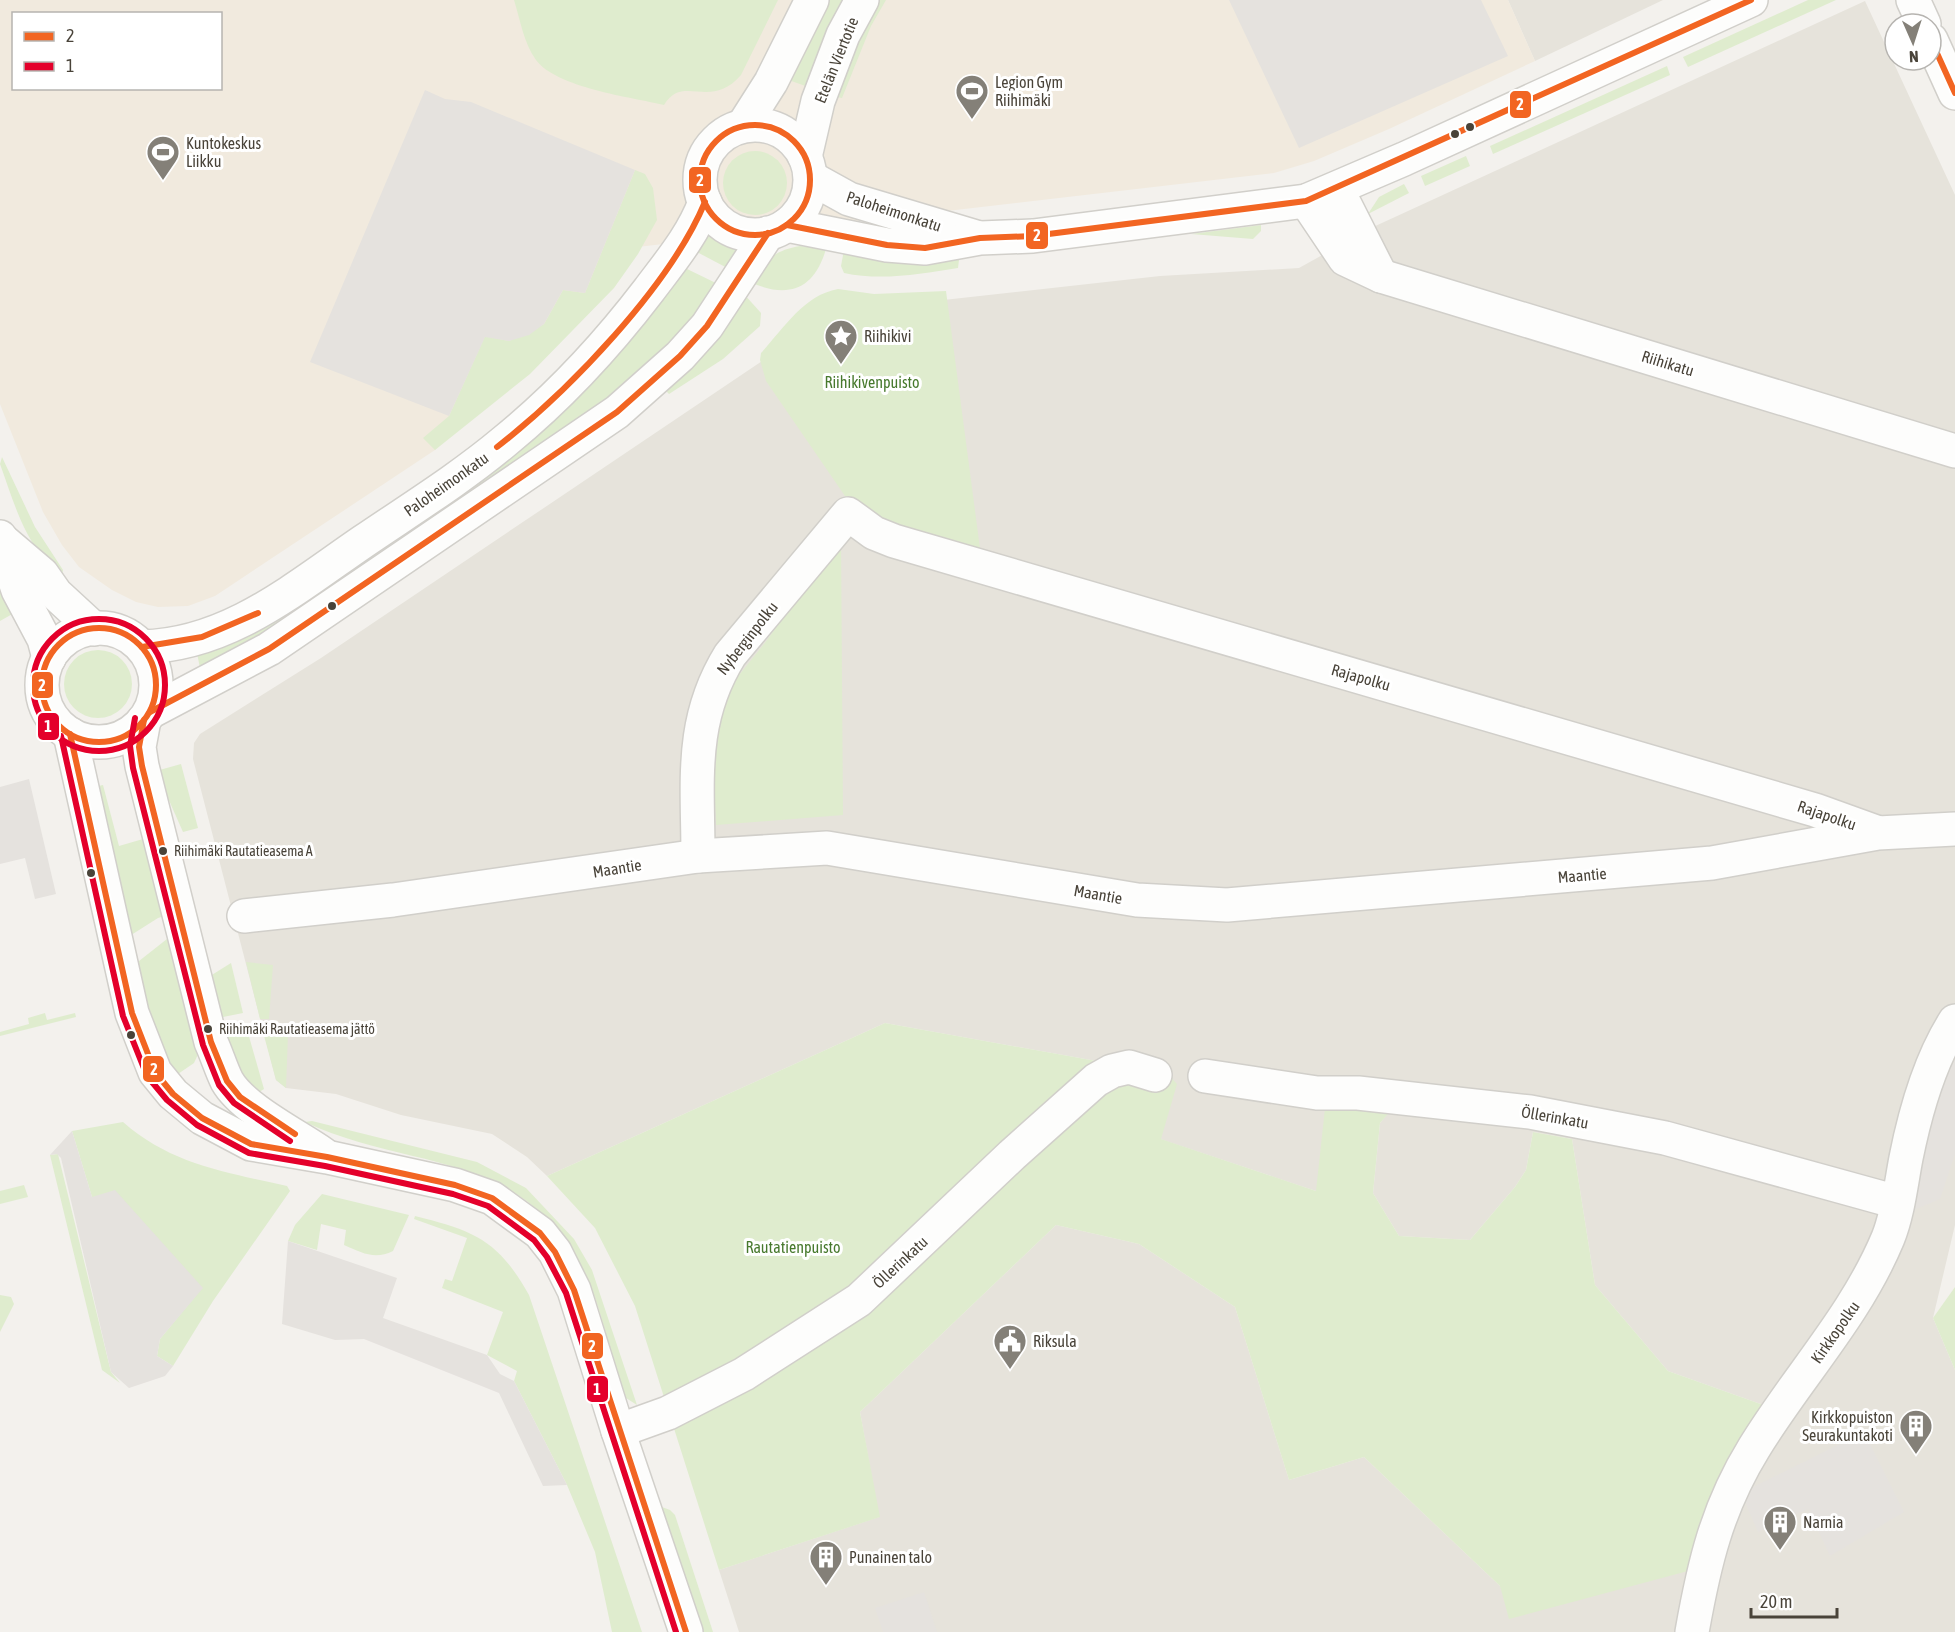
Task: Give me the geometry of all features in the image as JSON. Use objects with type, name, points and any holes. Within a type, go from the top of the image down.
[{"type":"street","points":[[743,126],[771,82],[812,0]]},
{"type":"street","name":"Etelän Viertotie","points":[[808,167],[818,101],[843,35],[862,0]]},
{"type":"street","name":"Paloheimonkatu","points":[[778,229],[925,248],[980,238],[1033,236],[1305,201],[1337,189],[1751,0]]},
{"type":"street","points":[[1943,66],[1955,93]]},
{"type":"street","points":[[327,1157],[240,1097],[224,1072],[212,1042],[142,766],[139,747],[147,716],[156,690],[156,678],[149,656],[142,647],[125,634],[94,629],[72,635],[55,649],[49,658],[43,679],[45,701],[55,721],[70,734],[92,741],[116,740],[136,729],[147,716],[269,649],[617,412],[680,356],[707,326],[778,229],[795,218],[807,199],[808,167],[800,148],[784,133],[764,125],[743,126],[723,135],[703,160],[700,181],[710,212],[726,226],[746,234],[778,229]]},
{"type":"street","name":"Paloheimonkatu","points":[[808,167],[849,199],[980,238]]},
{"type":"street","points":[[1337,189],[1381,276]]},
{"type":"street","name":"Riihikatu","points":[[1305,201],[1345,259],[1381,276],[1955,451]]},
{"type":"street","name":"Paloheimonkatu","points":[[142,647],[159,647],[207,638],[256,615],[451,482],[505,441],[549,401],[620,328],[677,253],[698,220],[705,202]]},
{"type":"street","name":"Rajapolku","points":[[848,514],[874,534],[894,541],[1815,810],[1878,833]]},
{"type":"street","name":"Nyberginpolku","points":[[698,856],[698,751],[702,721],[716,678],[730,655],[848,514]]},
{"type":"street","points":[[1,539],[42,574],[56,594],[94,629]]},
{"type":"street","points":[[1,539],[18,590],[44,639],[49,658]]},
{"type":"street","points":[[70,734],[132,1013],[155,1072],[173,1094],[202,1118],[230,1135],[251,1144],[327,1157],[455,1185],[492,1198],[540,1233],[555,1252],[574,1290],[618,1431],[686,1632]]},
{"type":"street","name":"Maantie","points":[[244,916],[393,900],[698,856],[827,848],[1137,900],[1227,905],[1712,863],[1878,833],[1955,829]]},
{"type":"street","name":"Kirkkopolku","points":[[1692,1632],[1710,1543],[1733,1486],[1754,1448],[1858,1299],[1889,1235],[1920,1107],[1936,1061],[1955,1021]]},
{"type":"street","name":"Öllerinkatu","points":[[618,1431],[668,1413],[744,1374],[859,1300],[1070,1101],[1096,1080],[1112,1071],[1129,1067],[1155,1075]]},
{"type":"street","name":"Öllerinkatu","points":[[1205,1076],[1317,1093],[1358,1093],[1530,1112],[1665,1138],[1897,1202]]},
{"type":"shaded area","points":[[0,0],[1508,0],[1535,61],[1389,129],[1314,161],[1274,173],[629,248],[435,450],[215,596],[188,606],[158,607],[136,602],[112,590],[79,567],[62,545],[43,512],[0,404]]},
{"type":"shaded area","points":[[1229,0],[1481,0],[1508,56],[1299,148]]},
{"type":"shaded area","points":[[1508,0],[1663,0],[1535,61]]},
{"type":"shaded area","points":[[1865,1],[1883,40],[1883,72],[1898,72],[1955,195],[1955,1225],[1933,1318],[1955,1370],[1955,1632],[739,1632],[719,1570],[879,1517],[860,1412],[1056,1225],[1139,1244],[1235,1307],[1289,1480],[1364,1457],[1500,1586],[1769,1407],[1668,1371],[1595,1285],[1572,1139],[1533,1132],[1526,1170],[1515,1187],[1470,1240],[1399,1236],[1373,1193],[1380,1123],[1395,1105],[1316,1191],[1160,1139],[1176,1084],[1102,1062],[885,1023],[547,1176],[527,1157],[492,1134],[401,1115],[336,1094],[286,1088],[276,1080],[193,759],[194,743],[200,734],[321,658],[835,312],[1160,276],[1299,268],[1371,228]]},
{"type":"shaded area","points":[[425,90],[445,99],[471,102],[635,170],[585,293],[563,290],[544,324],[529,335],[509,341],[485,337],[449,416],[310,362]]},
{"type":"shaded area","points":[[29,779],[56,894],[35,899],[25,858],[0,864],[0,787]]},
{"type":"shaded area","points":[[1955,1024],[1955,1154],[1940,1199],[1909,1212]]},
{"type":"shaded area","points":[[72,1131],[92,1197],[115,1190],[203,1288],[160,1339],[157,1356],[173,1366],[165,1376],[129,1388],[111,1372],[61,1158],[57,1154],[50,1155]]},
{"type":"shaded area","points":[[288,1241],[397,1278],[383,1318],[487,1355],[500,1374],[514,1381],[567,1485],[543,1486],[499,1393],[364,1339],[335,1340],[282,1324]]},
{"type":"shaded area","points":[[1864,1432],[1904,1512],[1830,1556],[1808,1509],[1758,1532],[1741,1493]]},
{"type":"shaded area","points":[[924,1592],[937,1632],[883,1632],[875,1608]]},
{"type":"green space","points":[[514,0],[778,0],[741,75],[730,85],[719,90],[680,92],[671,96],[664,105],[596,90],[560,78],[546,70],[528,47]]},
{"type":"green space","points":[[824,0],[847,0],[811,88],[783,78]]},
{"type":"green space","points":[[874,0],[886,0],[871,26],[842,98],[831,96]]},
{"type":"green space","points":[[1808,0],[1836,0],[1688,67],[1683,57]]},
{"type":"green space","points":[[1667,66],[1670,75],[1493,154],[1490,146]]},
{"type":"green space","points":[[755,151],[767,153],[778,160],[785,171],[787,183],[785,195],[778,206],[767,213],[755,215],[743,213],[732,206],[725,195],[723,183],[725,171],[732,160],[743,153]]},
{"type":"green space","points":[[1466,156],[1470,166],[1425,186],[1421,176]]},
{"type":"green space","points":[[635,170],[645,174],[653,188],[657,220],[638,254],[614,288],[530,374],[435,450],[423,438],[449,416],[485,336],[509,341],[544,324],[563,290],[585,293]]},
{"type":"green space","points":[[1404,184],[1409,193],[1368,214],[1379,197]]},
{"type":"green space","points":[[1261,225],[1261,231],[1253,239],[1191,234]]},
{"type":"green space","points":[[708,236],[740,253],[731,270],[695,251]]},
{"type":"green space","points":[[800,246],[826,249],[821,263],[807,282],[788,290],[776,290],[750,282],[770,258],[783,250]]},
{"type":"green space","points":[[844,250],[905,258],[959,260],[958,268],[887,277],[858,275],[844,273],[841,266]]},
{"type":"green space","points":[[683,267],[722,286],[661,361],[498,483],[201,673],[196,648],[308,590]]},
{"type":"green space","name":"Riihikivenpuisto","points":[[838,289],[874,294],[946,291],[981,556],[876,523],[845,496],[766,381],[760,360],[761,353],[805,305],[826,292]]},
{"type":"green space","points":[[743,293],[761,313],[760,326],[723,359],[669,394],[664,389]]},
{"type":"green space","points":[[2,457],[35,527],[63,570],[62,576],[49,564],[30,539],[0,464]]},
{"type":"green space","points":[[841,539],[843,815],[716,825],[713,755],[727,690],[764,644]]},
{"type":"green space","points":[[0,584],[16,612],[0,621]]},
{"type":"green space","points":[[98,650],[111,652],[122,660],[130,671],[132,684],[130,697],[122,708],[111,716],[98,718],[85,716],[74,708],[66,697],[64,684],[66,671],[74,660],[85,652]]},
{"type":"green space","points":[[181,764],[198,828],[183,832],[156,771]]},
{"type":"green space","points":[[134,777],[168,915],[158,918],[128,937],[94,787],[103,785],[119,846],[143,839],[128,779]]},
{"type":"green space","points":[[174,936],[200,1050],[194,1063],[175,1076],[158,1051],[134,965]]},
{"type":"green space","points":[[246,962],[273,965],[269,1019],[260,1019]]},
{"type":"green space","points":[[231,963],[243,1013],[218,1018],[207,978]]},
{"type":"green space","points":[[45,1013],[47,1020],[75,1013],[76,1017],[0,1036],[0,1032],[29,1024],[28,1018]]},
{"type":"green space","name":"Rautatienpuisto","points":[[885,1023],[1102,1062],[1163,1069],[1177,1084],[1161,1139],[1316,1191],[1326,1099],[1396,1105],[1380,1123],[1373,1193],[1399,1236],[1470,1240],[1515,1187],[1526,1170],[1533,1132],[1572,1139],[1595,1285],[1668,1371],[1769,1407],[1688,1571],[1509,1619],[1500,1586],[1364,1457],[1289,1480],[1235,1307],[1139,1244],[1056,1225],[860,1412],[880,1517],[719,1570],[635,1306],[595,1228],[547,1176]]},
{"type":"green space","points":[[246,1026],[264,1089],[256,1094],[239,1075],[224,1039],[234,1028]]},
{"type":"green space","points":[[263,1032],[288,1034],[286,1088],[276,1080]]},
{"type":"green space","points":[[312,1121],[477,1162],[526,1188],[574,1239],[592,1270],[637,1405],[626,1398],[599,1310],[578,1260],[552,1224],[523,1198],[490,1180],[456,1167],[343,1137],[305,1122]]},
{"type":"green space","points":[[123,1122],[142,1137],[180,1157],[221,1171],[287,1186],[290,1191],[213,1301],[173,1366],[157,1356],[160,1339],[202,1288],[92,1197],[72,1131]]},
{"type":"green space","points":[[58,1154],[111,1372],[120,1383],[102,1370],[50,1155]]},
{"type":"green space","points":[[24,1185],[28,1197],[0,1204],[0,1191]]},
{"type":"green space","points":[[322,1194],[409,1215],[393,1251],[374,1255],[357,1251],[344,1245],[346,1230],[321,1224],[317,1250],[288,1241],[295,1225]]},
{"type":"green space","points":[[415,1216],[454,1227],[483,1240],[507,1262],[529,1295],[642,1632],[612,1632],[595,1552],[567,1485],[514,1381],[517,1371],[487,1355],[503,1312],[442,1288],[445,1279],[452,1281],[467,1238],[414,1219]]},
{"type":"green space","points":[[1955,1287],[1955,1370],[1933,1318]]},
{"type":"green space","points":[[0,1295],[11,1297],[14,1304],[0,1332]]},
{"type":"green space","points":[[662,1507],[675,1515],[713,1632],[703,1632]]},
{"type":"transit line","name":"2","points":[[787,225],[887,245],[925,248],[980,238],[1033,236],[1306,201],[1751,0]]},
{"type":"transit line","name":"2","points":[[1943,66],[1955,93]]},
{"type":"transit line","name":"2","points":[[755,125],[776,129],[794,141],[806,159],[810,180],[806,201],[794,219],[776,231],[755,235],[734,231],[716,219],[704,201],[700,180],[704,159],[716,141],[734,129],[755,125]]},
{"type":"transit line","name":"2","points":[[497,447],[555,397],[615,335],[668,268],[705,202]]},
{"type":"transit line","name":"2","points":[[150,712],[269,649],[617,412],[680,356],[707,326],[768,233]]},
{"type":"transit line","name":"2","points":[[142,647],[202,637],[258,613]]},
{"type":"transit line","name":"1","points":[[99,619],[124,624],[145,639],[160,660],[165,685],[160,710],[145,731],[124,746],[99,751],[74,746],[53,731],[38,710],[33,685],[38,660],[53,639],[74,624],[99,619]]},
{"type":"transit line","name":"2","points":[[99,628],[121,633],[139,645],[151,663],[156,685],[151,707],[139,725],[121,737],[99,742],[77,737],[59,725],[47,707],[42,685],[47,663],[59,645],[77,633],[99,628]]},
{"type":"transit line","name":"1","points":[[135,718],[130,746],[133,768],[203,1045],[219,1085],[234,1103],[290,1141]]},
{"type":"transit line","name":"2","points":[[144,720],[139,747],[142,766],[211,1042],[227,1081],[240,1097],[295,1134]]},
{"type":"transit line","name":"2","points":[[70,734],[132,1013],[155,1072],[173,1094],[202,1118],[251,1144],[327,1157],[455,1185],[492,1198],[540,1233],[555,1252],[574,1290],[686,1632]]},
{"type":"transit line","name":"1","points":[[61,736],[123,1016],[147,1076],[167,1100],[197,1125],[249,1153],[325,1166],[453,1194],[488,1206],[534,1240],[547,1257],[566,1293],[676,1632]]},
{"type":"place","name":"Legion Gym Riihimäki","points":[[972,120]]},
{"type":"place","name":"Kuntokeskus Liikku","points":[[163,181]]},
{"type":"place","name":"Riihikivi","points":[[841,365]]},
{"type":"place","name":"Riihimäki Rautatieasema A","points":[[163,851]]},
{"type":"place","name":"Riihimäki Rautatieasema jättö","points":[[208,1029]]},
{"type":"place","name":"Riksula","points":[[1010,1370]]},
{"type":"place","name":"Kirkkopuiston Seurakuntakoti","points":[[1916,1455]]},
{"type":"place","name":"Narnia","points":[[1780,1551]]},
{"type":"place","name":"Punainen talo","points":[[826,1586]]}]
